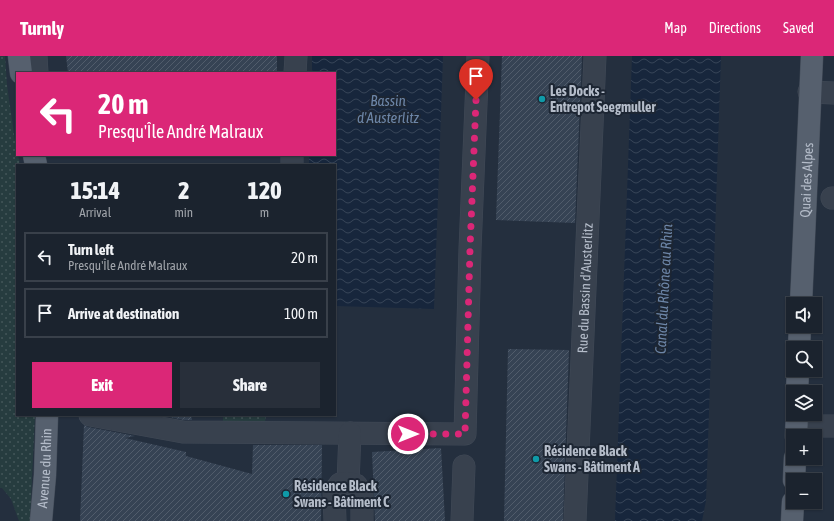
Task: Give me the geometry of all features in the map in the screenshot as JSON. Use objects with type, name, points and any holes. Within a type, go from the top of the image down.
[{"type":"main road","points":[[19,56],[21,72]]},
{"type":"main road","name":"Quai des Alpes","points":[[801,297],[812,56]]},
{"type":"main road","name":"Avenue du Rhin","points":[[41,521],[45,475],[47,416]]},
{"type":"main road","points":[[792,521],[793,509]]},
{"type":"street","points":[[36,56],[37,72]]},
{"type":"street","points":[[295,72],[296,56]]},
{"type":"street","points":[[95,416],[183,432],[284,424],[350,433],[465,434],[470,249],[478,56]]},
{"type":"street","name":"Rue du Bassin d'Austerlitz","points":[[575,521],[595,56]]},
{"type":"street","points":[[810,92],[834,93]]},
{"type":"street","points":[[348,483],[350,433]]},
{"type":"street","points":[[462,521],[464,466]]},
{"type":"street","points":[[335,521],[334,492],[340,484],[348,483],[356,485],[362,494],[362,521]]},
{"type":"green space","points":[[0,56],[5,56],[16,156],[18,156],[20,164],[16,164],[16,416],[35,416],[30,521],[19,521],[11,499],[2,488],[0,488]]},
{"type":"green space","points":[[223,416],[266,416],[265,422],[223,423]]},
{"type":"water","name":"Bassin d'Austerlitz","points":[[312,56],[443,56],[434,309],[336,306],[336,164],[309,164],[309,156],[336,156],[336,72],[312,72]]},
{"type":"water","name":"Canal du Rhône au Rhin","points":[[632,56],[721,56],[706,501],[702,521],[615,521]]},
{"type":"building","points":[[66,56],[277,56],[277,72],[68,72]]},
{"type":"building","name":"Les Docks - Entrepot Seegmuller","points":[[502,56],[582,56],[575,223],[496,220]]},
{"type":"building","name":"Résidence Black Swans - Bâtiment A","points":[[508,349],[569,350],[563,521],[504,521]]},
{"type":"building","points":[[165,416],[191,416],[192,420]]},
{"type":"building","points":[[84,425],[135,436],[125,438],[186,452],[186,456],[252,474],[253,445],[322,445],[321,521],[80,521]]},
{"type":"building","points":[[441,448],[445,521],[375,521],[372,452]]},
{"type":"place","name":"Les Docks - Entrepot Seegmuller","points":[[542,99]]},
{"type":"place","name":"Résidence Black Swans - Bâtiment A","points":[[536,459]]},
{"type":"place","name":"Résidence Black Swans - Bâtiment C","points":[[286,494]]},
{"type":"route","points":[[408,434],[465,434],[476,100]]}]
